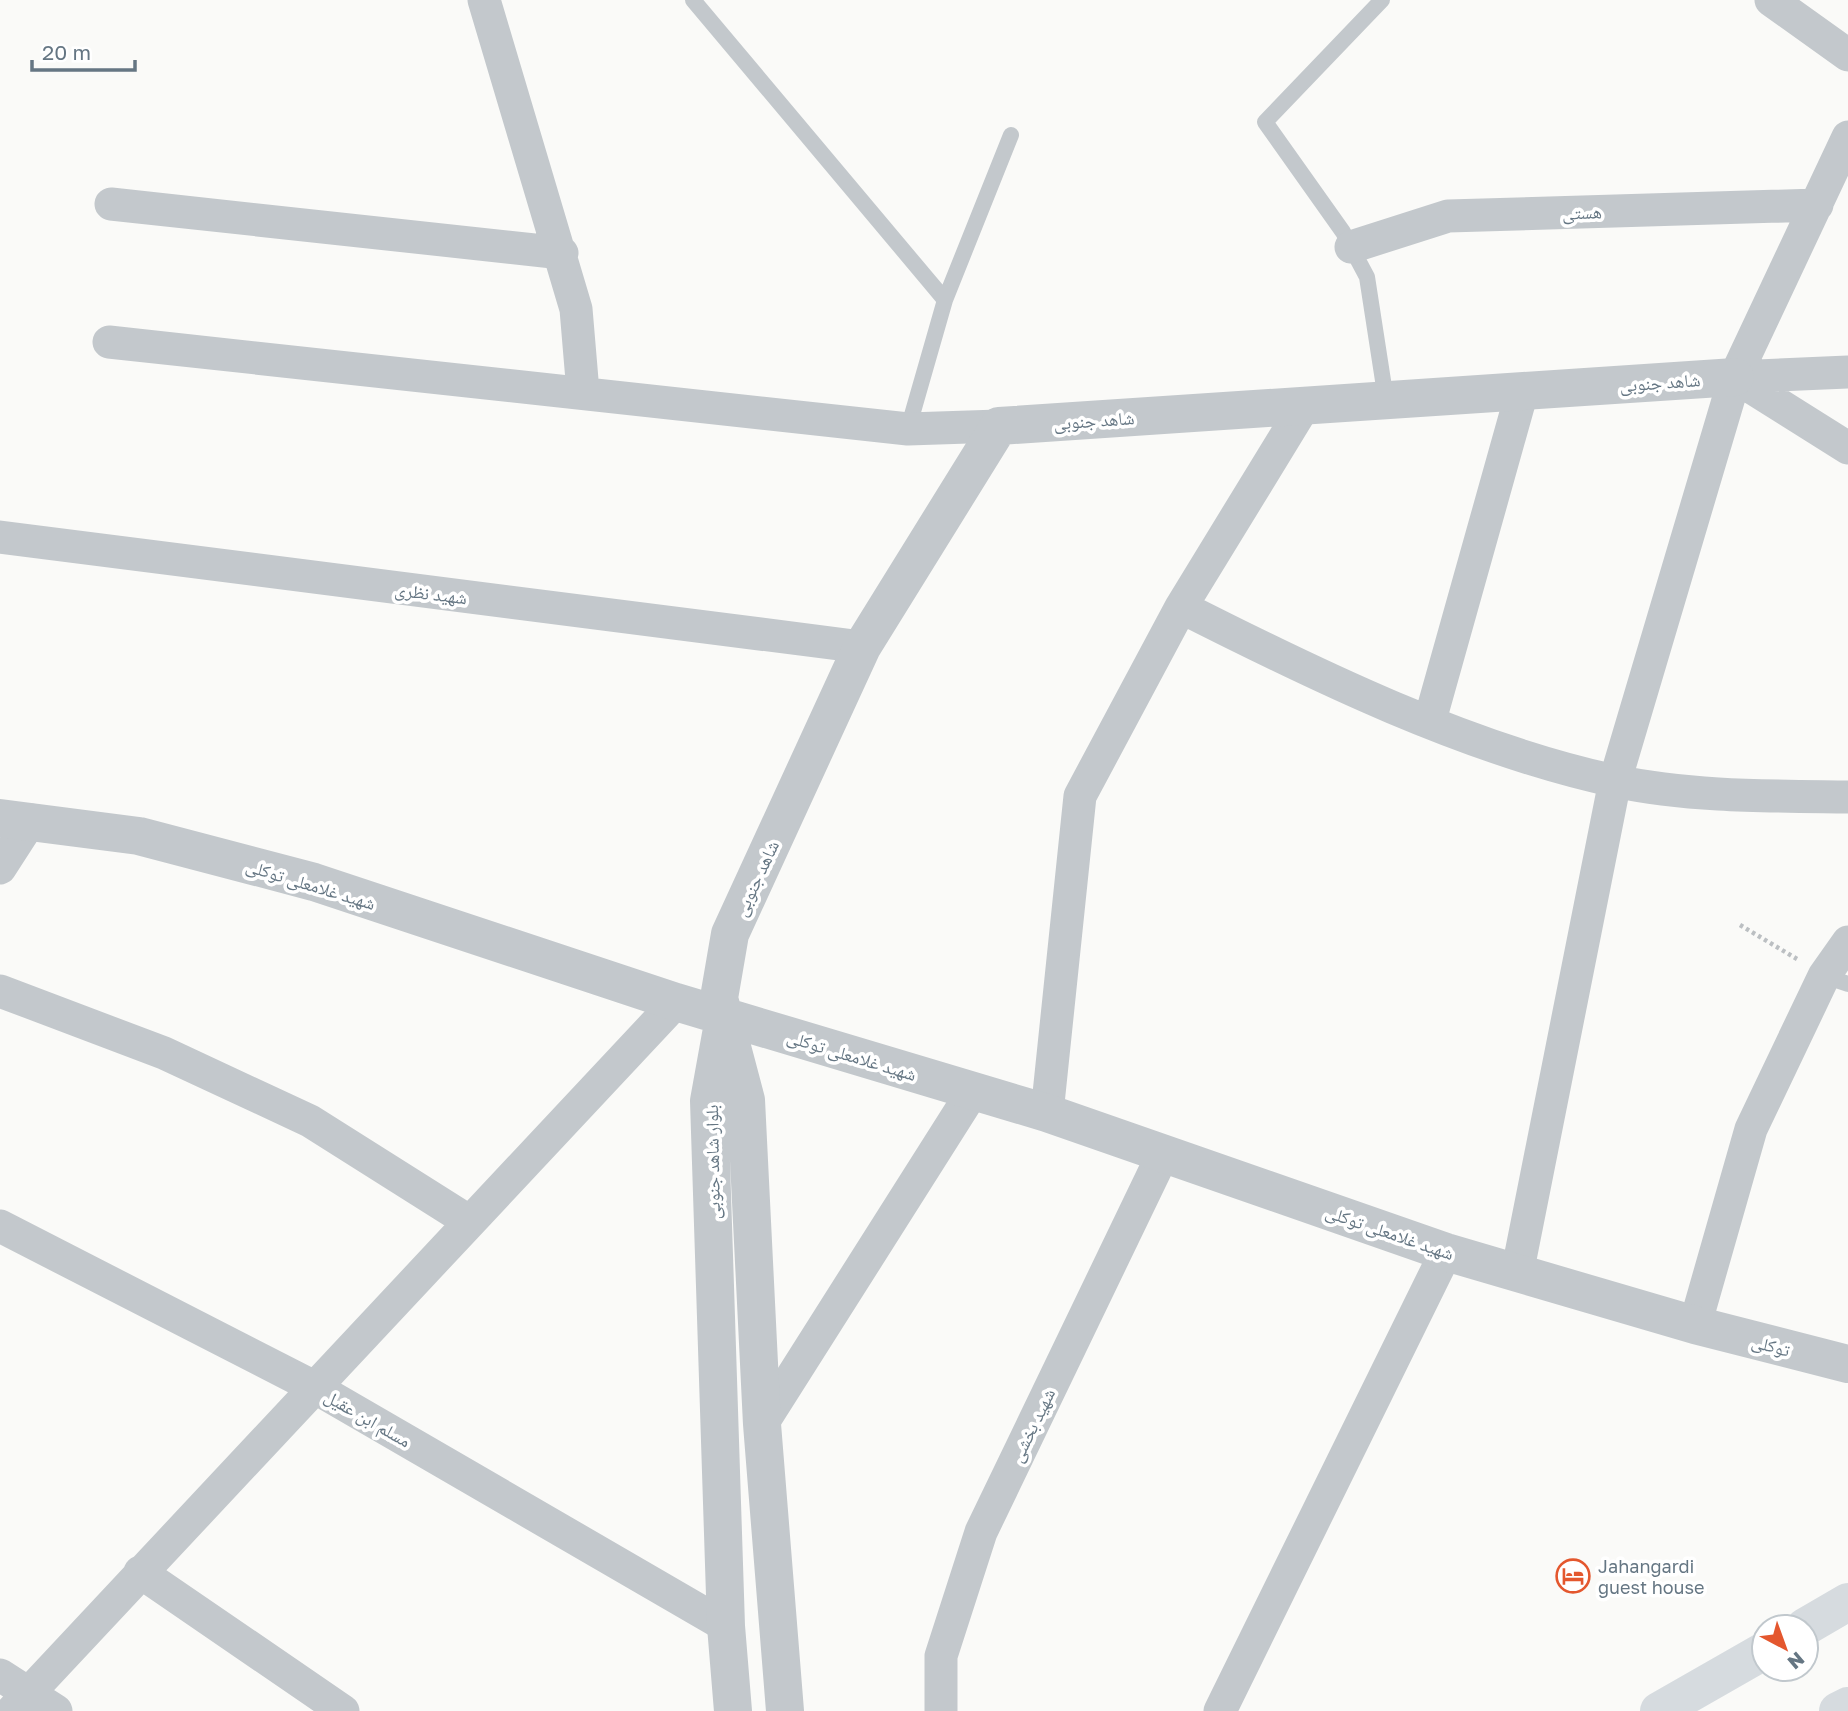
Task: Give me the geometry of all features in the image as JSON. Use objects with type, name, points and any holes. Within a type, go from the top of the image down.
[{"type":"main road","points":[[1820,1618],[1848,1602]]},
{"type":"main road","points":[[1659,1711],[1750,1659]]},
{"type":"main road","points":[[1838,1711],[1848,1706]]},
{"type":"street","points":[[484,0],[562,253],[576,309],[583,391]]},
{"type":"street","points":[[1771,0],[1848,55]]},
{"type":"street","points":[[1517,1274],[1615,781],[1735,377],[1848,137]]},
{"type":"street","points":[[111,204],[562,253]]},
{"type":"street","name":"هستی","points":[[1351,247],[1448,216],[1817,205]]},
{"type":"street","points":[[109,342],[583,391],[908,429],[999,426]]},
{"type":"street","name":"شاهد جنوبی","points":[[724,1017],[719,998],[730,934],[862,647],[999,426],[1735,377],[1848,372]]},
{"type":"street","points":[[1735,377],[1848,448]]},
{"type":"street","points":[[1430,720],[1522,392]]},
{"type":"street","points":[[1048,1113],[1080,796],[1181,607],[1304,406]]},
{"type":"street","name":"شهید نظری","points":[[0,537],[862,647]]},
{"type":"street","points":[[1181,607],[1324,679],[1502,748],[1615,781],[1737,795],[1848,797]]},
{"type":"street","points":[[0,868],[15,819]]},
{"type":"street","name":"شهید غلامعلی توکلی","points":[[15,819],[139,836],[314,882],[676,1002],[1048,1113],[1446,1252],[1695,1325]]},
{"type":"street","points":[[1695,1325],[1751,1129],[1836,980],[1848,942]]},
{"type":"street","points":[[0,991],[164,1053],[310,1121],[470,1222]]},
{"type":"street","points":[[56,1711],[13,1693],[140,1572],[676,1002]]},
{"type":"street","name":"بلوار شاهد جنوبی","points":[[724,1017],[746,1100],[762,1424],[785,1711]]},
{"type":"street","name":"بلوار شاهد جنوبی","points":[[724,1017],[709,1101],[726,1626],[733,1711]]},
{"type":"street","points":[[762,1424],[973,1091]]},
{"type":"street","name":"شهید بخشی","points":[[941,1711],[941,1656],[981,1532],[1164,1152]]},
{"type":"street","name":"مسلم ابن عقیل","points":[[0,1226],[314,1387],[726,1626]]},
{"type":"street","points":[[1220,1711],[1446,1252]]},
{"type":"street","name":"توکلی","points":[[1695,1325],[1845,1360]]},
{"type":"street","points":[[140,1572],[343,1711]]},
{"type":"lane","points":[[693,0],[945,300]]},
{"type":"lane","points":[[1382,0],[1265,122],[1351,247],[1367,277],[1386,401]]},
{"type":"lane","points":[[908,429],[945,300],[1011,135]]},
{"type":"path","points":[[1740,925],[1836,980]]},
{"type":"place","name":"Jahangardi guest house","points":[[1573,1576]]}]
